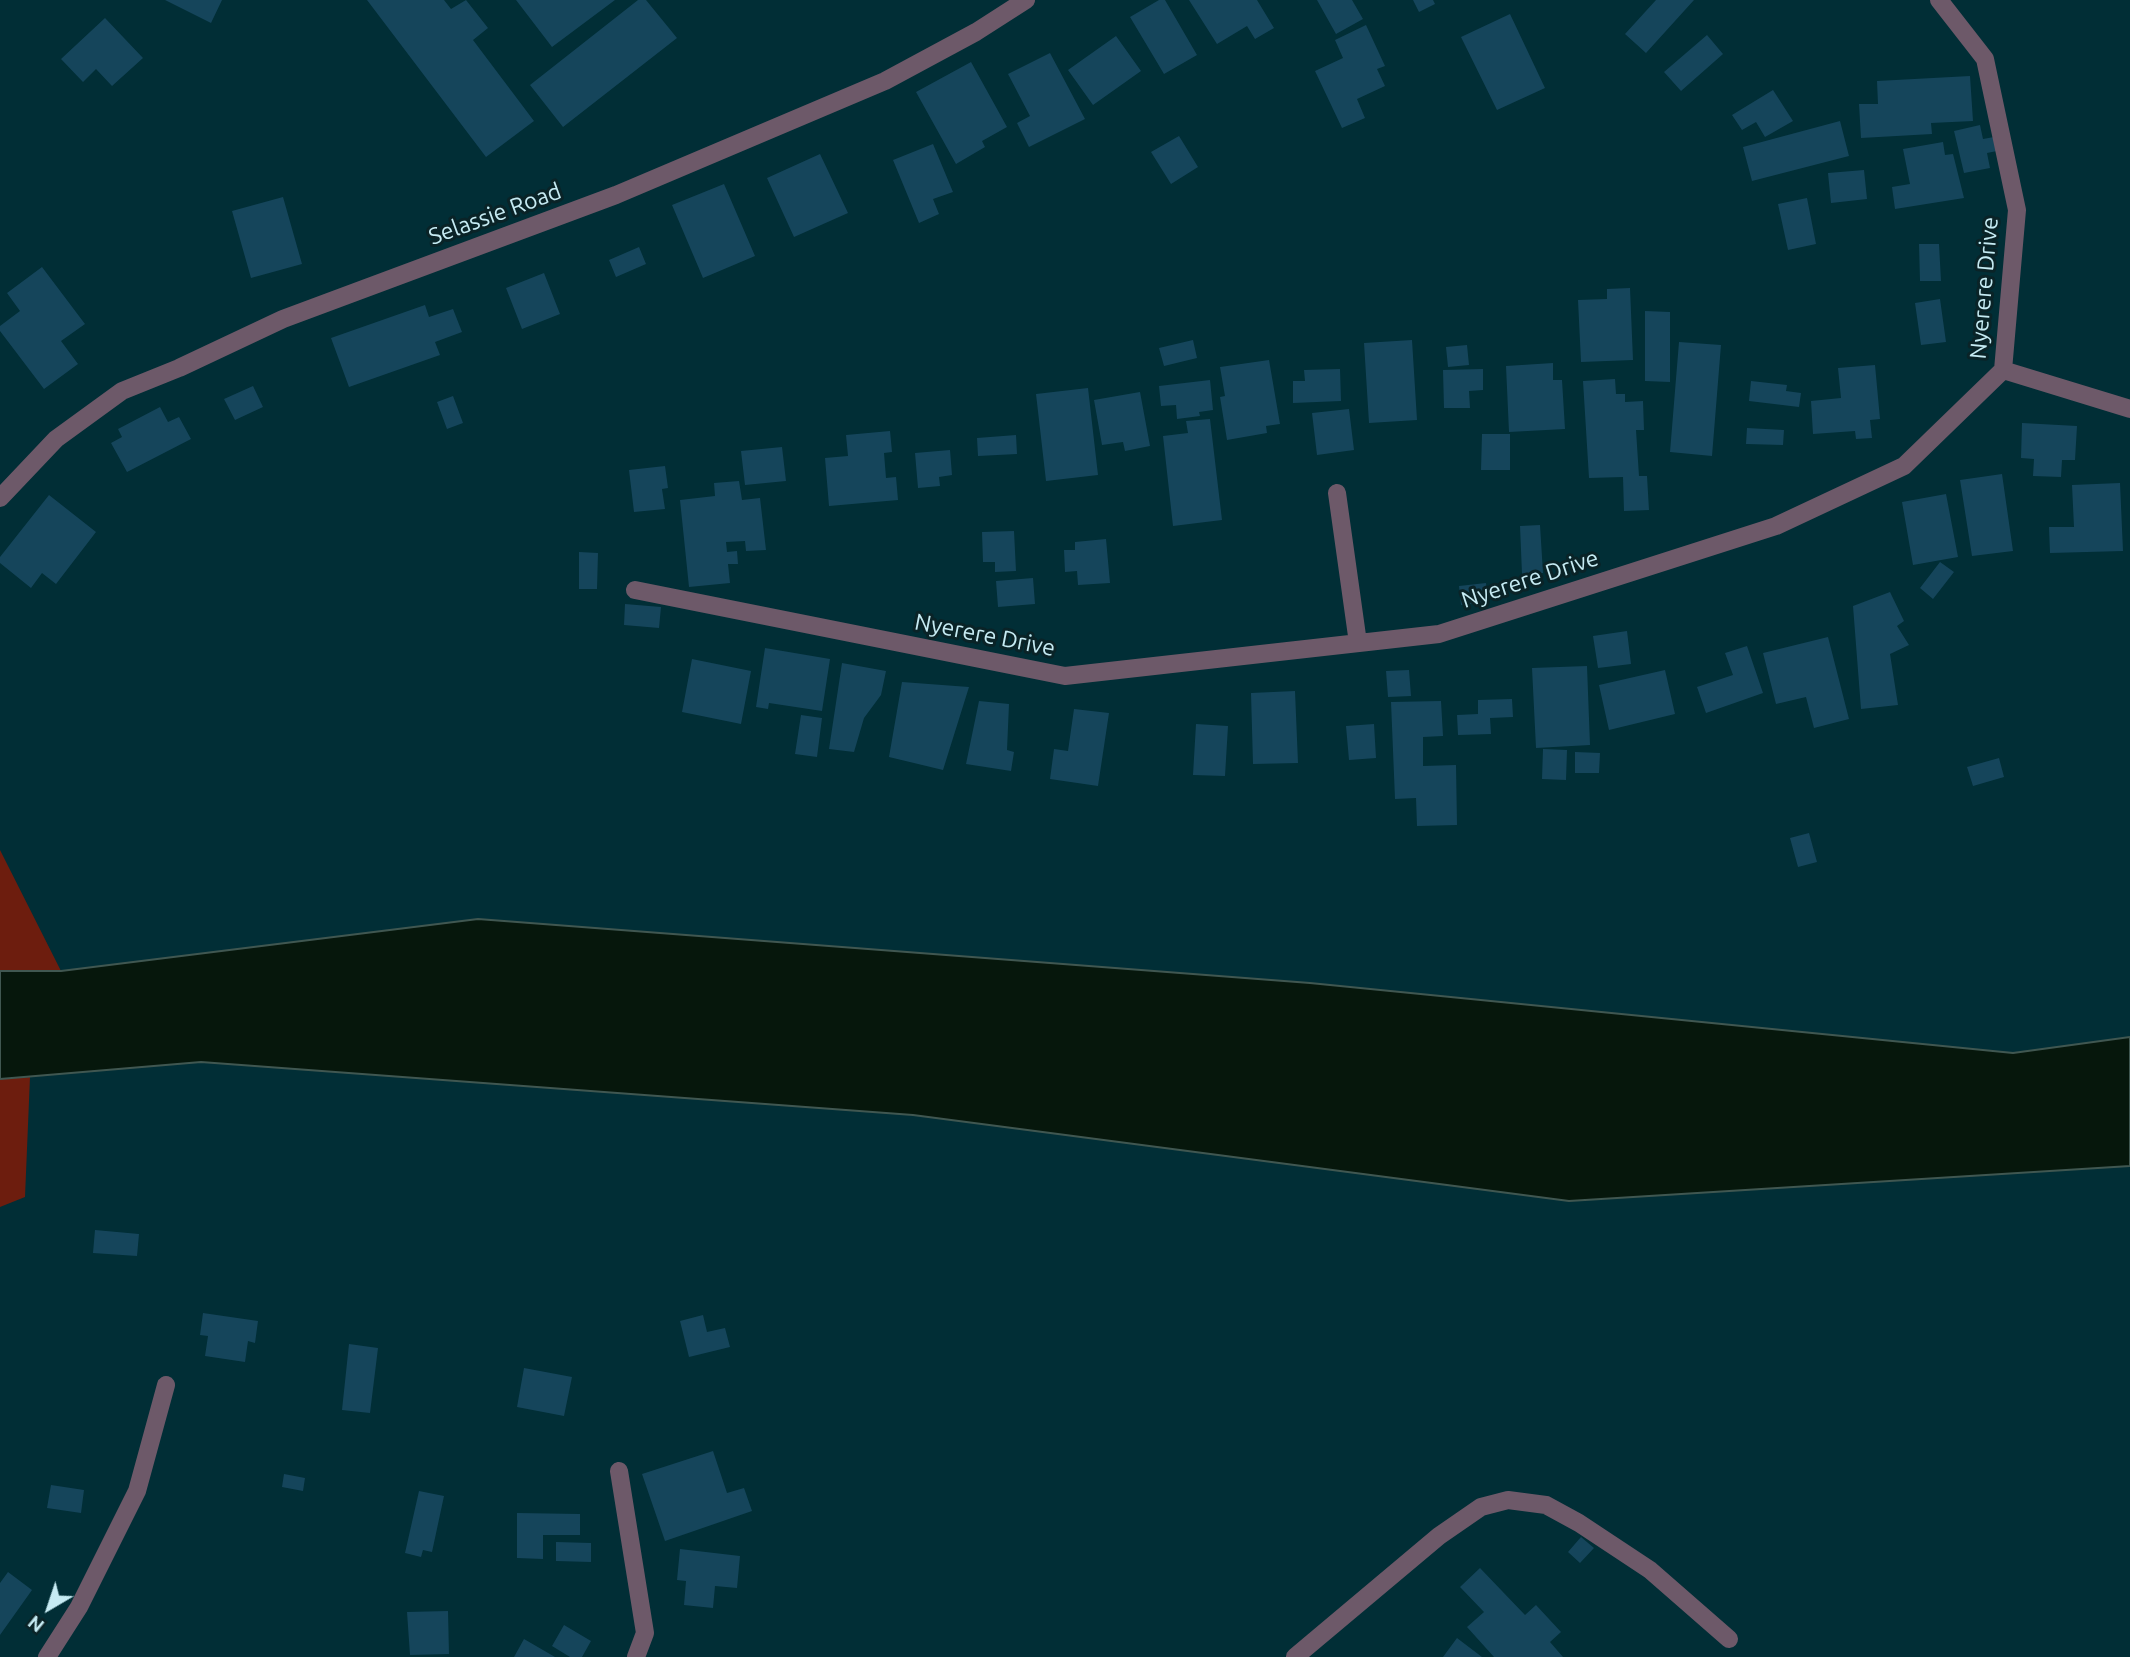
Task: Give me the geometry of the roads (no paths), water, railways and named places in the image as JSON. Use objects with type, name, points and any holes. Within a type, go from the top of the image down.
[{"type":"street","name":"Selassie Road","points":[[0,498],[57,439],[122,391],[283,320],[615,195],[884,81],[975,32],[1026,0]]},
{"type":"street","name":"Nyerere Drive","points":[[635,590],[1065,676],[1439,634],[1776,526],[1904,466],[2003,370],[2017,210],[1985,59],[1939,0]]},
{"type":"street","points":[[2003,370],[2130,409]]},
{"type":"street","points":[[1338,493],[1358,643]]},
{"type":"street","points":[[47,1657],[79,1607],[137,1490],[166,1385]]},
{"type":"street","points":[[619,1471],[645,1633],[636,1657]]},
{"type":"street","points":[[1295,1657],[1439,1536],[1481,1507],[1508,1500],[1546,1505],[1579,1523],[1650,1570],[1729,1639]]}]
